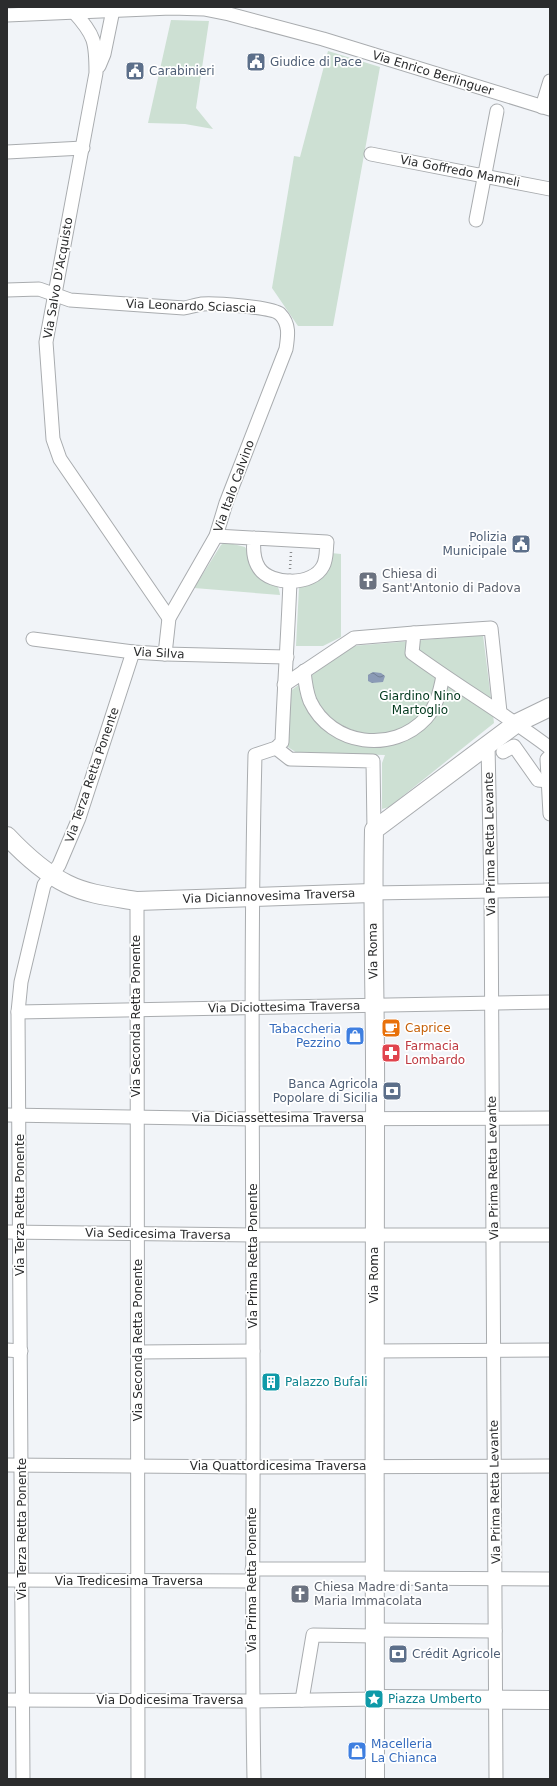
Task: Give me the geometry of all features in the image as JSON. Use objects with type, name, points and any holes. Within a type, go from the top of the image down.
[{"type":"street","name":"Via Enrico Berlinguer","points":[[7,15],[73,11],[172,8],[204,9],[237,16],[323,39],[546,108]]},
{"type":"street","points":[[96,73],[104,54],[113,10]]},
{"type":"street","points":[[73,11],[87,26],[93,38],[96,50],[96,73]]},
{"type":"street","name":"Via Salvo D'Acquisto","points":[[96,73],[46,342],[53,439],[60,459],[169,618]]},
{"type":"street","points":[[546,108],[550,80]]},
{"type":"street","points":[[476,220],[497,111]]},
{"type":"street","points":[[7,152],[83,148]]},
{"type":"street","name":"Via Goffredo Mameli","points":[[371,154],[550,189]]},
{"type":"street","name":"Via Leonardo Sciascia","points":[[7,290],[39,289],[70,300],[184,308],[202,304],[267,308],[279,313]]},
{"type":"street","name":"Via Italo Calvino","points":[[165,654],[169,618],[216,536],[226,504],[286,348],[288,336],[287,325],[279,313]]},
{"type":"street","points":[[216,536],[254,538],[291,540],[327,542],[326,559],[316,574],[304,580],[279,580],[267,575],[260,569],[254,555],[254,538]]},
{"type":"street","points":[[290,581],[282,742],[276,748],[290,759],[373,761]]},
{"type":"street","points":[[284,685],[354,638],[491,628],[500,712]]},
{"type":"street","points":[[414,633],[412,653],[443,676],[517,723],[550,748]]},
{"type":"street","name":"Via Silva","points":[[33,639],[133,652],[287,657]]},
{"type":"street","name":"Via Terza Retta Ponente","points":[[23,1779],[21,1351],[13,1232],[13,1116],[18,1012],[21,982],[26,957],[44,885],[59,865],[79,818],[133,652]]},
{"type":"street","points":[[304,671],[305,686],[310,701],[318,714],[329,726],[342,734],[357,740],[373,742],[388,740],[415,728],[435,705],[443,676]]},
{"type":"street","points":[[374,830],[496,748],[517,723],[550,707]]},
{"type":"street","points":[[373,742],[374,830]]},
{"type":"street","points":[[496,748],[514,746],[538,780],[548,781]]},
{"type":"street","name":"Via Prima Retta Ponente","points":[[254,1779],[251,1575],[254,1351],[252,896],[256,756],[276,748]]},
{"type":"street","name":"Via Prima Retta Levante","points":[[495,1634],[498,1577],[494,1466],[494,1235],[491,892],[488,763],[496,748]]},
{"type":"street","points":[[550,756],[547,759],[550,814]]},
{"type":"street","name":"Via Roma","points":[[374,830],[372,893],[375,1118],[375,1779]]},
{"type":"street","name":"Via Diciannovesima Traversa","points":[[7,836],[20,849],[51,874],[68,885],[99,895],[137,901],[252,896],[550,890]]},
{"type":"street","name":"Via Seconda Retta Ponente","points":[[137,901],[136,1117],[138,1352],[138,1779]]},
{"type":"street","name":"Via Diciottesima Traversa","points":[[18,1012],[550,1002]]},
{"type":"street","name":"Via Diciassettesima Traversa","points":[[13,1116],[252,1119],[550,1118]]},
{"type":"street","name":"Via Sedicesima Traversa","points":[[13,1232],[253,1235],[550,1235]]},
{"type":"street","points":[[7,1350],[21,1351]]},
{"type":"street","points":[[374,1351],[550,1350]]},
{"type":"street","points":[[138,1352],[254,1351]]},
{"type":"street","name":"Via Quattordicesima Traversa","points":[[7,1465],[253,1467],[550,1466]]},
{"type":"street","name":"Via Tredicesima Traversa","points":[[7,1580],[138,1581],[251,1575],[375,1574],[498,1577]]},
{"type":"street","points":[[498,1577],[550,1579]]},
{"type":"street","points":[[302,1700],[313,1636],[375,1633],[495,1634],[496,1779]]},
{"type":"street","name":"Via Dodicesima Traversa","points":[[7,1700],[138,1699],[252,1701],[375,1699]]},
{"type":"street","points":[[375,1699],[550,1700]]},
{"type":"path","points":[[290,581],[291,540]]},
{"type":"green space","points":[[171,20],[209,21],[196,108],[213,129],[185,124],[148,123]]},
{"type":"green space","points":[[328,51],[380,67],[333,326],[298,326],[272,288],[294,156],[300,157]]},
{"type":"green space","points":[[225,542],[245,547],[254,559],[271,576],[279,588],[280,595],[194,588],[221,545]]},
{"type":"green space","points":[[331,553],[341,554],[341,637],[323,646],[296,646],[299,587],[307,585]]},
{"type":"green space","name":"Giardino Nino Martoglio","points":[[483,635],[494,723],[389,807],[382,809],[382,763],[385,755],[297,753],[288,747],[289,692],[352,646]]},
{"type":"water","points":[[373,672],[381,673],[385,676],[383,682],[372,683],[368,681],[368,675]]},
{"type":"place","name":"Giudice di Pace","points":[[256,62]]},
{"type":"place","name":"Carabinieri","points":[[135,71]]},
{"type":"place","name":"Polizia Municipale","points":[[521,544]]},
{"type":"place","name":"Chiesa di Sant'Antonio di Padova","points":[[368,581]]},
{"type":"place","name":"Caprice","points":[[391,1028]]},
{"type":"place","name":"Tabaccheria Pezzino","points":[[355,1036]]},
{"type":"place","name":"Farmacia Lombardo","points":[[391,1053]]},
{"type":"place","name":"Banca Agricola Popolare di Sicilia","points":[[392,1091]]},
{"type":"place","name":"Palazzo Bufali","points":[[271,1382]]},
{"type":"place","name":"Chiesa Madre di Santa Maria Immacolata","points":[[300,1594]]},
{"type":"place","name":"Crédit Agricole","points":[[398,1654]]},
{"type":"place","name":"Piazza Umberto","points":[[374,1699]]},
{"type":"place","name":"Macelleria La Chianca","points":[[357,1751]]}]
